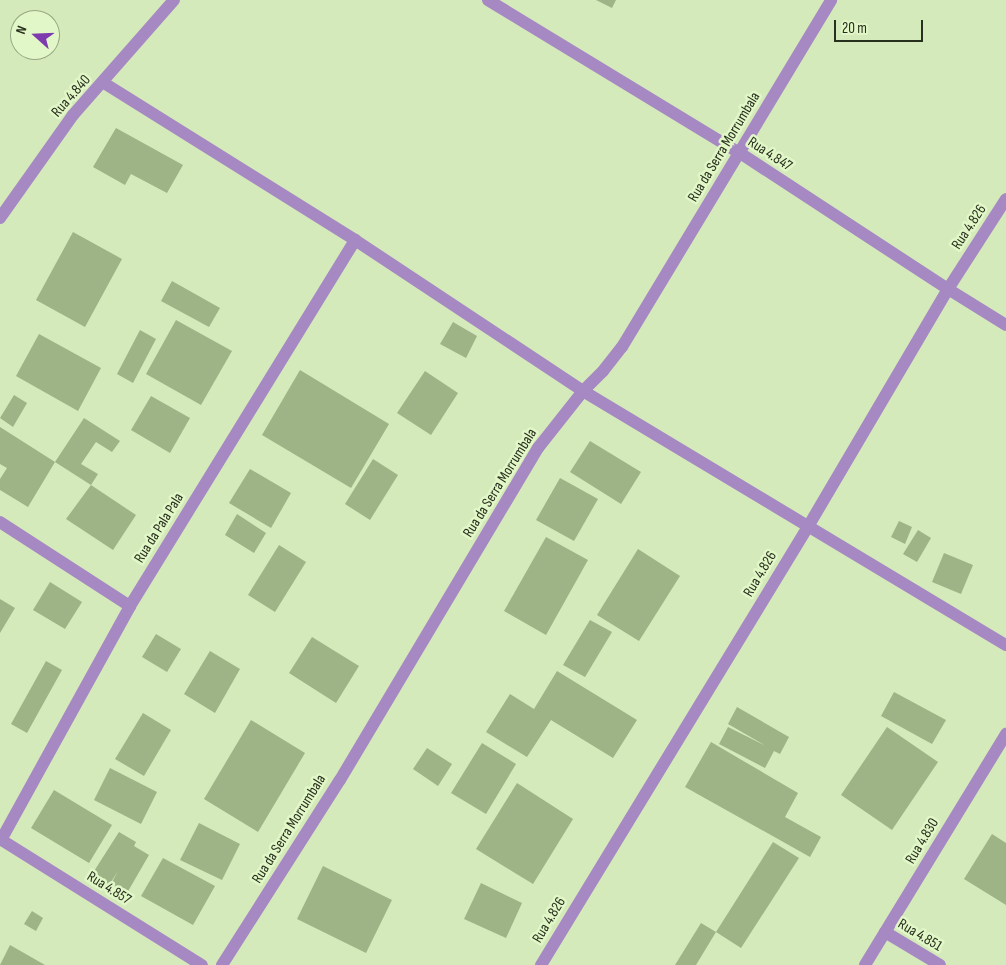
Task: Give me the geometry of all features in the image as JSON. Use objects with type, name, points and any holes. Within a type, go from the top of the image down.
[{"type":"street","name":"Rua 4.840","points":[[0,218],[73,115],[104,83],[174,0]]},
{"type":"street","name":"Rua 4.847","points":[[488,0],[740,153],[948,289],[1006,324]]},
{"type":"street","name":"Rua da Serra Morrumbala","points":[[222,965],[340,780],[538,448],[583,391],[603,371],[622,347],[831,0]]},
{"type":"street","points":[[104,83],[355,240],[583,391],[1006,645]]},
{"type":"street","name":"Rua 4.826","points":[[541,965],[809,525],[948,289],[1006,199]]},
{"type":"street","name":"Rua da Pala Pala","points":[[0,839],[130,606],[355,240]]},
{"type":"street","points":[[0,522],[130,606]]},
{"type":"street","name":"Rua 4.830","points":[[865,965],[1006,734]]},
{"type":"street","name":"Rua 4.857","points":[[0,839],[202,965]]},
{"type":"street","name":"Rua 4.851","points":[[885,932],[940,965]]},
{"type":"building","points":[[596,0],[616,0],[612,8]]},
{"type":"building","points":[[116,128],[183,165],[167,193],[131,174],[125,185],[93,167]]},
{"type":"building","points":[[73,232],[122,259],[85,327],[36,300]]},
{"type":"building","points":[[172,281],[220,308],[209,327],[161,301]]},
{"type":"building","points":[[176,320],[232,351],[201,405],[146,374]]},
{"type":"building","points":[[453,322],[477,336],[466,358],[440,344]]},
{"type":"building","points":[[140,330],[156,339],[133,383],[117,374]]},
{"type":"building","points":[[39,334],[101,368],[78,411],[16,376]]},
{"type":"building","points":[[300,370],[389,424],[351,488],[262,435]]},
{"type":"building","points":[[425,371],[458,393],[431,435],[397,413]]},
{"type":"building","points":[[14,395],[27,403],[13,427],[0,418]]},
{"type":"building","points":[[151,396],[190,418],[170,453],[131,430]]},
{"type":"building","points":[[84,418],[120,441],[112,452],[96,442],[81,464],[98,474],[91,485],[55,462]]},
{"type":"building","points":[[0,427],[55,462],[28,507],[0,490],[0,479],[7,468],[0,464]]},
{"type":"building","points":[[590,441],[641,472],[621,504],[570,472]]},
{"type":"building","points":[[373,459],[398,475],[370,520],[345,504]]},
{"type":"building","points":[[250,469],[291,493],[271,528],[229,503]]},
{"type":"building","points":[[560,478],[598,499],[574,541],[536,520]]},
{"type":"building","points":[[91,485],[136,515],[113,550],[66,519]]},
{"type":"building","points":[[237,514],[266,533],[254,553],[225,535]]},
{"type":"building","points":[[899,521],[912,527],[905,544],[891,537]]},
{"type":"building","points":[[918,530],[931,538],[917,562],[903,554]]},
{"type":"building","points":[[546,537],[588,560],[546,635],[504,611]]},
{"type":"building","points":[[279,545],[306,562],[275,612],[248,595]]},
{"type":"building","points":[[638,549],[680,576],[639,641],[597,615]]},
{"type":"building","points":[[944,553],[973,565],[961,594],[932,582]]},
{"type":"building","points":[[50,582],[82,602],[65,629],[33,610]]},
{"type":"building","points":[[0,599],[15,608],[0,633]]},
{"type":"building","points":[[590,620],[612,632],[585,677],[563,665]]},
{"type":"building","points":[[156,634],[181,649],[167,672],[142,657]]},
{"type":"building","points":[[312,637],[359,666],[336,703],[289,673]]},
{"type":"building","points":[[210,651],[240,669],[215,713],[184,694]]},
{"type":"building","points":[[46,661],[62,670],[27,733],[11,724]]},
{"type":"building","points":[[557,671],[637,720],[613,758],[551,720],[527,757],[486,732],[510,694],[534,709]]},
{"type":"building","points":[[894,692],[946,720],[932,744],[881,716]]},
{"type":"building","points":[[737,707],[789,737],[780,754],[774,751],[765,768],[719,744],[728,727],[766,746],[728,724]]},
{"type":"building","points":[[143,713],[171,730],[144,776],[115,759]]},
{"type":"building","points":[[251,720],[305,753],[258,832],[204,799]]},
{"type":"building","points":[[887,727],[938,762],[892,830],[841,795]]},
{"type":"building","points":[[711,742],[798,793],[785,817],[821,837],[810,857],[685,787]]},
{"type":"building","points":[[482,743],[516,764],[486,814],[451,793]]},
{"type":"building","points":[[427,748],[452,764],[438,786],[413,769]]},
{"type":"building","points":[[110,768],[157,792],[141,824],[94,800]]},
{"type":"building","points":[[517,783],[573,819],[533,884],[476,849]]},
{"type":"building","points":[[54,790],[112,825],[89,863],[31,828]]},
{"type":"building","points":[[199,823],[240,844],[222,880],[180,860]]},
{"type":"building","points":[[119,832],[136,842],[134,846],[149,855],[127,893],[111,884],[118,871],[106,890],[89,879]]},
{"type":"building","points":[[992,834],[1006,843],[1006,905],[964,879]]},
{"type":"building","points":[[773,842],[799,858],[741,948],[716,932]]},
{"type":"building","points":[[163,858],[215,886],[193,925],[141,896]]},
{"type":"building","points":[[323,866],[392,900],[366,953],[297,919]]},
{"type":"building","points":[[481,883],[522,903],[506,938],[464,919]]},
{"type":"building","points":[[32,911],[43,918],[36,931],[24,924]]},
{"type":"building","points":[[701,923],[716,932],[696,965],[675,965]]},
{"type":"building","points":[[10,945],[45,965],[0,965]]}]
